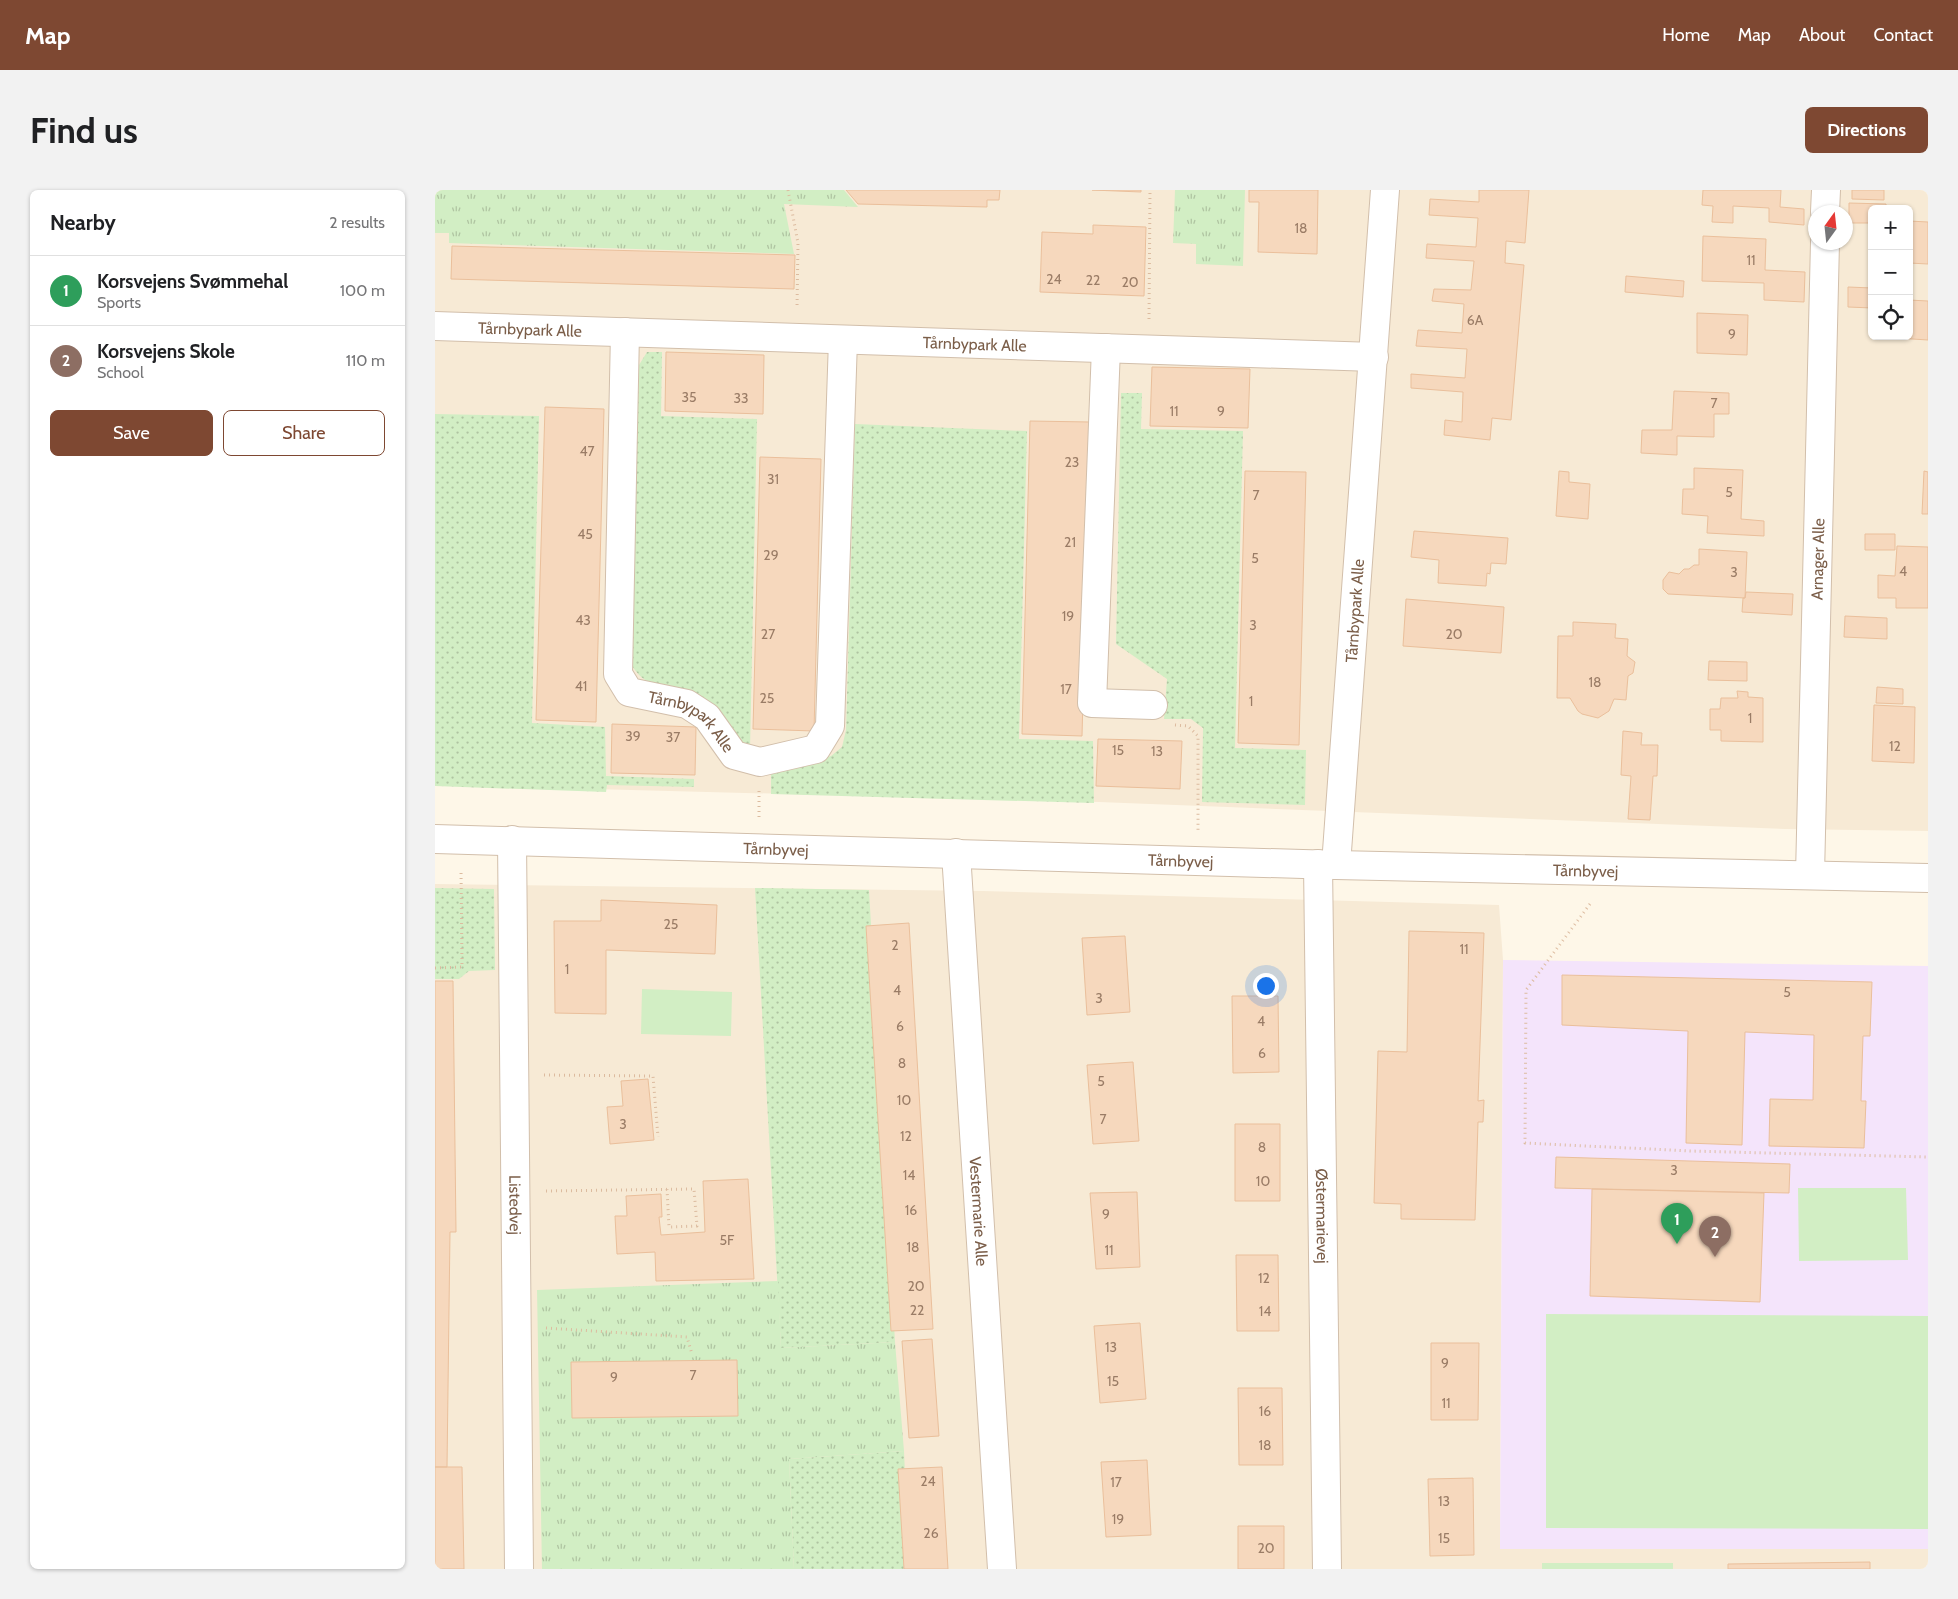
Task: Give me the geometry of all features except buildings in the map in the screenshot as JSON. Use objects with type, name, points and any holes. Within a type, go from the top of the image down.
[{"type":"street","name":"Tårnbypark Alle","points":[[1327,864],[1374,357],[1385,190]]},
{"type":"street","points":[[1825,205],[1826,190]]},
{"type":"street","name":"Arnager Alle","points":[[1810,875],[1825,250]]},
{"type":"street","name":"Tårnbypark Alle","points":[[435,326],[1374,357]]},
{"type":"street","name":"Tårnbypark Alle","points":[[625,332],[618,674],[629,692],[687,704],[707,717],[734,756],[760,762],[816,749],[830,726],[843,340]]},
{"type":"street","points":[[1106,348],[1092,703],[1153,705]]},
{"type":"street","name":"Tårnbyvej","points":[[448,839],[1198,861],[1928,878]]},
{"type":"street","name":"Listedvej","points":[[512,840],[519,1569]]},
{"type":"street","name":"Vestermarie Alle","points":[[956,853],[1002,1569]]},
{"type":"street","name":"Østermarievej","points":[[1327,864],[1327,1569]]},
{"type":"path","points":[[788,190],[798,242],[797,338]]},
{"type":"path","points":[[1149,350],[1150,190]]},
{"type":"path","points":[[1153,705],[1154,725],[1188,726],[1198,736],[1198,861]]},
{"type":"path","points":[[435,968],[462,966],[448,839]]},
{"type":"path","points":[[1590,904],[1526,990],[1525,1143],[1690,1151],[1928,1156]]},
{"type":"path","points":[[514,1075],[653,1076],[658,1137]]},
{"type":"path","points":[[515,1191],[694,1188],[697,1226],[669,1227],[667,1189]]},
{"type":"path","points":[[516,1326],[687,1337],[692,1354]]},
{"type":"shaded area","points":[[435,190],[1928,190],[1928,831],[1785,829],[1099,802],[435,785]]},
{"type":"shaded area","points":[[435,884],[983,891],[1499,905],[1503,960],[1500,1549],[1928,1549],[1928,1569],[435,1569]]},
{"type":"shaded area","points":[[1503,960],[1928,966],[1928,1549],[1500,1549]]},
{"type":"green space","points":[[435,190],[844,190],[858,207],[784,204],[794,254],[449,243],[449,233],[435,233]]},
{"type":"green space","points":[[1175,190],[1245,190],[1243,266],[1196,264],[1196,244],[1173,243]]},
{"type":"green space","points":[[647,352],[662,352],[661,416],[757,419],[750,750],[657,686],[645,680],[636,672],[631,664],[639,365]]},
{"type":"green space","points":[[1121,393],[1142,393],[1141,429],[1243,431],[1235,748],[1306,750],[1305,805],[1202,802],[1203,728],[1191,719],[1164,719],[1167,679],[1116,644]]},
{"type":"green space","points":[[435,414],[539,416],[532,723],[605,727],[606,776],[694,779],[694,787],[607,785],[606,792],[435,786]]},
{"type":"green space","points":[[855,424],[1027,431],[1019,739],[1093,741],[1094,803],[771,794],[771,774],[831,756],[842,747],[846,730]]},
{"type":"green space","points":[[435,888],[494,889],[495,970],[469,971],[459,979],[435,979]]},
{"type":"green space","points":[[755,888],[869,890],[895,1342],[781,1348]]},
{"type":"green space","points":[[642,989],[732,992],[731,1036],[641,1034]]},
{"type":"green space","points":[[1798,1188],[1906,1188],[1908,1260],[1799,1261]]},
{"type":"green space","points":[[778,1281],[781,1348],[895,1342],[904,1451],[789,1459],[794,1569],[542,1569],[537,1290]]},
{"type":"green space","points":[[1546,1314],[1928,1316],[1928,1529],[1546,1528]]},
{"type":"green space","points":[[904,1451],[909,1569],[794,1569],[789,1459]]},
{"type":"green space","points":[[1542,1563],[1673,1563],[1673,1569],[1542,1569]]},
{"type":"place","name":"Korsvejens Svømmehal","points":[[1677,1244]]},
{"type":"place","name":"Korsvejens Skole","points":[[1715,1257]]}]
